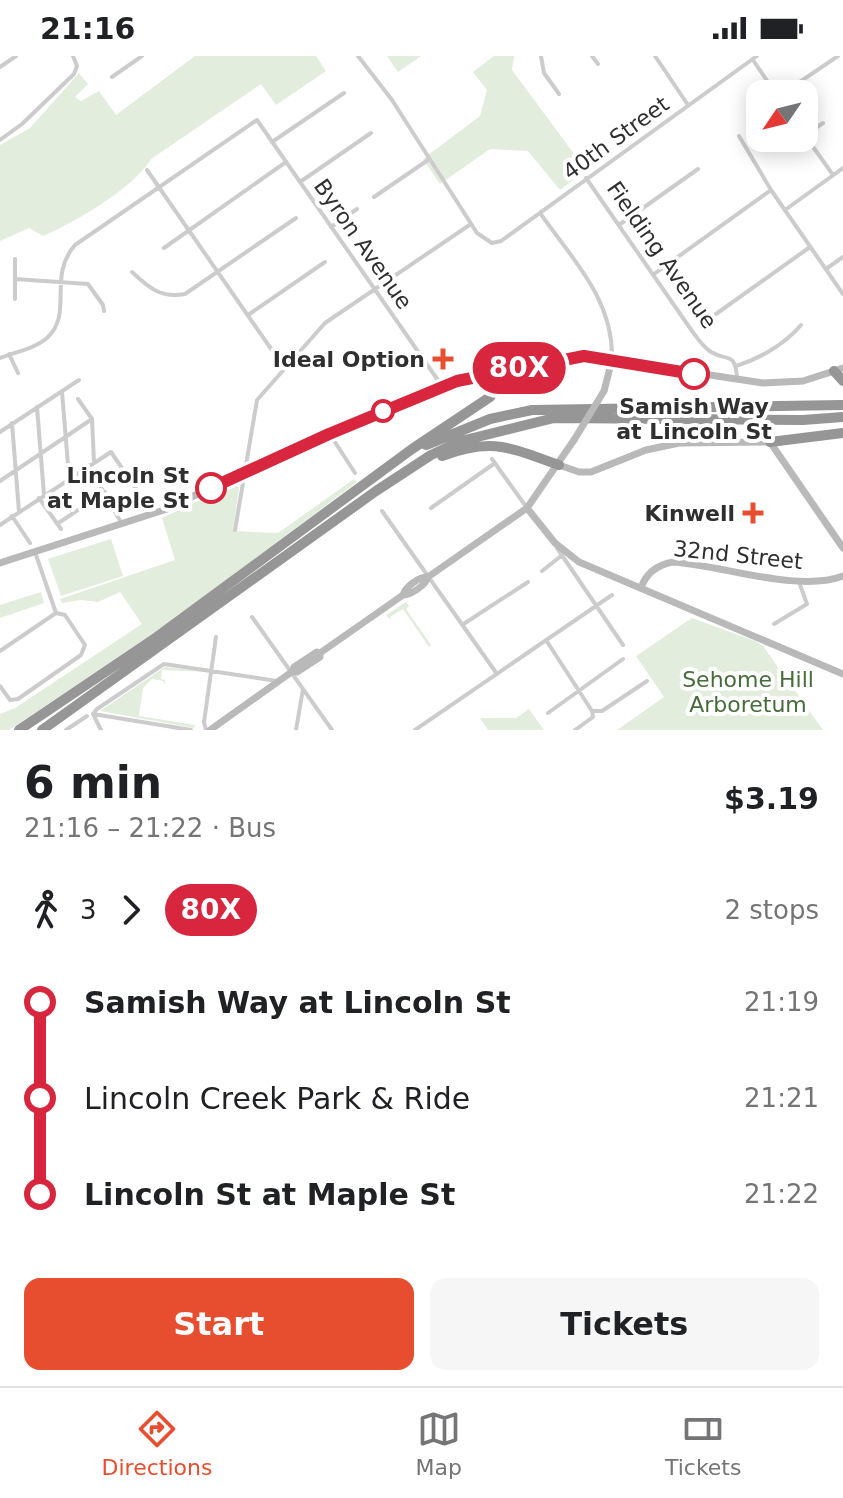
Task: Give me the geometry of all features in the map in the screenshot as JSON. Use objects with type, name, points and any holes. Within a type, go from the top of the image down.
[{"type":"highway","points":[[838,369],[843,381]]},
{"type":"highway","points":[[19,730],[154,639],[387,468],[490,397],[498,386],[498,372]]},
{"type":"highway","points":[[387,468],[456,432],[490,419],[532,410],[843,405]]},
{"type":"highway","points":[[41,730],[376,491],[431,455],[461,441],[554,418],[803,420],[843,417]]},
{"type":"highway","points":[[770,442],[843,433]]},
{"type":"highway","points":[[779,455],[779,446],[785,441]]},
{"type":"highway","points":[[376,491],[437,458],[482,444],[507,447],[559,465]]},
{"type":"main road","points":[[0,563],[167,509],[244,471],[442,387],[534,365],[543,359],[584,356],[737,380],[789,382],[838,369]]},
{"type":"main road","points":[[211,729],[292,672],[294,667],[320,653],[403,595],[408,588],[527,508],[559,465],[604,391],[612,360]]},
{"type":"main road","points":[[757,442],[787,467]]},
{"type":"main road","points":[[559,465],[579,472],[591,472],[646,450],[679,443],[770,442],[843,548]]},
{"type":"main road","points":[[527,508],[555,543],[579,562],[843,672]]},
{"type":"main road","name":"32nd Street","points":[[641,586],[654,569],[673,562],[798,579],[821,580],[843,576]]},
{"type":"street","points":[[0,67],[16,56]]},
{"type":"street","points":[[112,77],[142,56]]},
{"type":"street","points":[[235,530],[257,400],[325,323],[471,224],[392,100],[358,56]]},
{"type":"street","points":[[541,56],[544,73],[559,94]]},
{"type":"street","points":[[592,56],[598,64]]},
{"type":"street","points":[[655,56],[688,105]]},
{"type":"street","points":[[801,80],[838,56]]},
{"type":"street","points":[[0,140],[22,124],[74,74],[77,69],[74,58]]},
{"type":"street","points":[[755,58],[770,80]]},
{"type":"street","name":"40th Street","points":[[471,224],[481,238],[492,243],[501,241],[755,58]]},
{"type":"street","points":[[272,142],[344,93]]},
{"type":"street","name":"Byron Avenue","points":[[159,187],[257,120],[442,387]]},
{"type":"street","points":[[818,126],[823,123]]},
{"type":"street","points":[[300,182],[371,133]]},
{"type":"street","points":[[739,136],[771,190],[843,294]]},
{"type":"street","points":[[816,152],[833,175]]},
{"type":"street","points":[[374,197],[429,159]]},
{"type":"street","points":[[164,248],[286,162]]},
{"type":"street","points":[[785,210],[843,168]]},
{"type":"street","points":[[619,225],[698,169]]},
{"type":"street","points":[[147,170],[285,369]]},
{"type":"street","name":"Fielding Avenue","points":[[586,178],[706,349],[731,358],[736,366]]},
{"type":"street","points":[[0,358],[39,343],[54,329],[61,309],[60,280],[64,260],[75,245],[159,187]]},
{"type":"street","points":[[654,274],[771,190]]},
{"type":"street","points":[[331,227],[357,209]]},
{"type":"street","points":[[540,213],[603,304],[611,330],[612,360]]},
{"type":"street","points":[[132,272],[151,289],[173,295],[191,291],[296,218]]},
{"type":"street","points":[[716,314],[810,247]]},
{"type":"street","points":[[826,269],[843,257]]},
{"type":"street","points":[[15,259],[15,299]]},
{"type":"street","points":[[247,315],[325,262]]},
{"type":"street","points":[[15,279],[88,284],[104,311]]},
{"type":"street","points":[[737,380],[736,366],[751,362],[801,325]]},
{"type":"street","points":[[9,354],[18,373]]},
{"type":"street","points":[[0,432],[79,380]]},
{"type":"street","points":[[62,392],[69,478]]},
{"type":"street","points":[[78,399],[92,419],[94,462]]},
{"type":"street","points":[[37,407],[42,496],[59,527],[105,492]]},
{"type":"street","points":[[0,481],[92,419]]},
{"type":"street","points":[[12,423],[19,512]]},
{"type":"street","points":[[329,434],[355,473]]},
{"type":"street","points":[[0,525],[111,452],[141,493],[141,502],[118,512]]},
{"type":"street","points":[[431,508],[494,461],[527,508]]},
{"type":"street","points":[[88,465],[118,512],[122,524]]},
{"type":"street","points":[[382,511],[497,674]]},
{"type":"street","points":[[12,516],[30,543]]},
{"type":"street","points":[[555,543],[623,645]]},
{"type":"street","points":[[35,552],[56,613]]},
{"type":"street","points":[[542,571],[561,556]]},
{"type":"street","points":[[774,624],[807,604],[798,579]]},
{"type":"street","points":[[462,625],[528,582]]},
{"type":"street","points":[[415,730],[612,595]]},
{"type":"street","points":[[0,651],[56,613],[65,615],[85,645],[83,653],[18,699],[10,700],[0,686]]},
{"type":"street","points":[[252,617],[332,730]]},
{"type":"street","points":[[211,729],[204,723],[216,637]]},
{"type":"street","points":[[546,640],[592,714]]},
{"type":"street","points":[[548,713],[623,659]]},
{"type":"street","points":[[66,730],[162,665],[279,681]]},
{"type":"street","points":[[575,730],[592,714],[602,711],[647,681]]},
{"type":"street","points":[[296,730],[303,689]]},
{"type":"street","points":[[90,715],[101,730]]},
{"type":"street","points":[[90,715],[191,730]]},
{"type":"green space","points":[[195,56],[316,56],[326,71],[276,105],[261,84],[151,159],[131,182],[86,213],[43,236],[29,228],[0,241],[0,145],[30,128],[79,73],[88,84],[75,97],[81,101],[99,91],[116,115]]},
{"type":"green space","points":[[387,56],[421,56],[398,72]]},
{"type":"green space","points":[[494,56],[514,56],[512,70],[586,170],[560,190],[528,151],[490,149],[440,184],[423,159],[480,116],[487,90],[473,72]]},
{"type":"green space","points":[[354,479],[357,482],[173,620],[9,730],[0,730],[0,714],[15,708],[142,624],[120,592],[98,602],[80,600],[62,603],[60,599],[175,560],[162,518],[234,484],[239,488],[233,531],[278,533]]},
{"type":"green space","points":[[111,539],[123,576],[61,596],[48,559]]},
{"type":"green space","points":[[41,592],[44,603],[0,618],[0,605]]},
{"type":"green space","points":[[406,602],[409,606],[406,609],[431,645],[429,647],[403,609],[390,617],[391,621],[386,615]]},
{"type":"green space","name":"Sehome Hill Arboretum","points":[[692,618],[763,646],[823,730],[617,730],[664,697],[636,656]]},
{"type":"green space","points":[[165,667],[207,672],[162,670],[161,679],[165,680],[165,685],[163,681],[152,679],[143,688],[139,716],[195,725],[194,728],[100,711]]},
{"type":"green space","points":[[529,709],[544,730],[488,730],[480,718],[516,718]]},
{"type":"bus line","name":"80X","points":[[211,488],[329,434],[457,381],[584,356],[694,374]]},
{"type":"place","name":"Ideal Option","points":[[443,359]]},
{"type":"place","name":"Samish Way at Lincoln St","points":[[694,374]]},
{"type":"place","name":"Lincoln St at Maple St","points":[[211,488]]},
{"type":"place","name":"Kinwell","points":[[753,513]]}]
